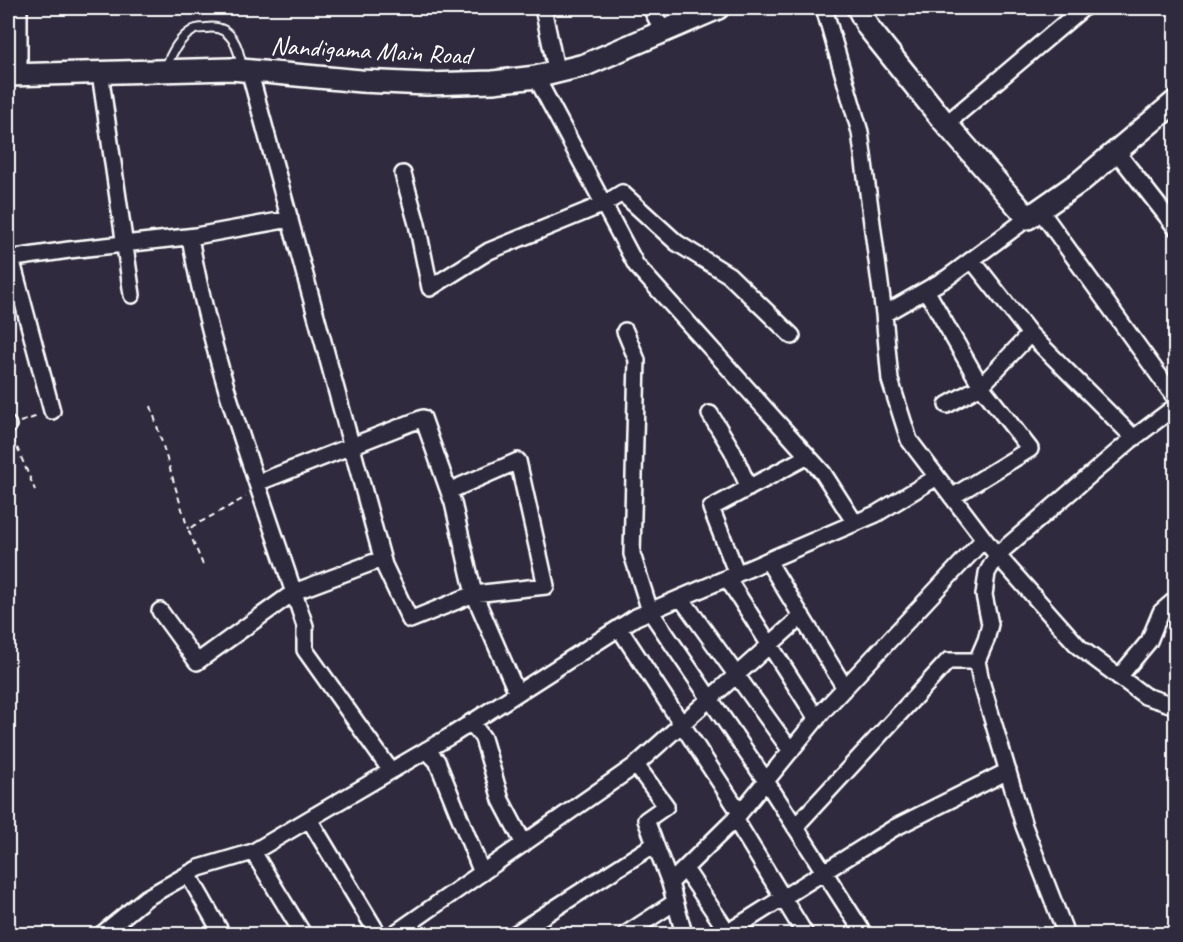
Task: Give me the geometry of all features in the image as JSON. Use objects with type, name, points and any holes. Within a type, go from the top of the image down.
[{"type":"street","points":[[13,75],[19,8]]},
{"type":"street","points":[[543,8],[546,75],[604,204],[636,265],[823,473],[855,524]]},
{"type":"street","points":[[651,8],[663,31]]},
{"type":"street","name":"Nandigama Main Road","points":[[13,75],[246,70],[361,81],[427,84],[494,82],[546,75],[585,65],[718,8]]},
{"type":"street","points":[[824,8],[860,132],[884,314],[890,380],[909,440],[997,555],[1079,647],[1146,696],[1176,706]]},
{"type":"street","points":[[858,8],[868,27],[946,124],[1034,214],[1176,399]]},
{"type":"street","points":[[946,124],[1083,8]]},
{"type":"street","points":[[246,70],[290,219],[382,559],[410,620],[474,594],[546,586],[518,461],[449,491]]},
{"type":"street","points":[[100,73],[132,295]]},
{"type":"street","points":[[884,314],[947,279],[1081,181],[1176,101]]},
{"type":"street","points":[[1116,151],[1176,228]]},
{"type":"street","points":[[404,174],[430,288],[489,251],[604,204],[622,193],[677,243],[729,275],[792,336]]},
{"type":"street","points":[[290,219],[190,237],[196,273],[236,423],[305,626],[305,650],[391,771]]},
{"type":"street","points":[[52,411],[9,259],[196,236]]},
{"type":"street","points":[[972,260],[1030,334],[1134,438]]},
{"type":"street","points":[[926,290],[981,386],[1030,449],[952,497]]},
{"type":"street","points":[[625,331],[637,360],[632,554],[650,611],[766,781],[864,934]]},
{"type":"street","points":[[947,405],[981,386],[1030,334]]},
{"type":"street","points":[[1066,934],[1024,826],[977,661],[990,624],[984,595],[987,573],[997,555],[1134,438],[1176,406]]},
{"type":"street","points":[[710,414],[732,450],[749,488]]},
{"type":"street","points":[[258,487],[350,446],[423,418],[449,491],[474,594],[517,693]]},
{"type":"street","points":[[808,456],[711,508],[732,576],[770,645],[817,719]]},
{"type":"street","points":[[102,934],[146,898],[199,868],[253,852],[426,750],[619,628],[650,611],[855,524],[937,477]]},
{"type":"street","points":[[670,883],[737,816],[817,719],[984,539]]},
{"type":"street","points":[[160,611],[197,662],[294,592],[382,559]]},
{"type":"street","points":[[768,561],[845,688]]},
{"type":"street","points":[[681,598],[791,751]]},
{"type":"street","points":[[1119,677],[1149,641],[1161,612],[1176,599]]},
{"type":"street","points":[[394,934],[636,765],[802,616]]},
{"type":"street","points":[[619,628],[682,724],[805,934]]},
{"type":"street","points":[[795,827],[948,661],[977,661]]},
{"type":"street","points":[[471,722],[483,738],[501,800],[524,844]]},
{"type":"street","points":[[426,750],[436,761],[482,873]]},
{"type":"street","points":[[636,765],[666,806],[646,820],[670,883],[684,934]]},
{"type":"street","points":[[685,869],[728,934],[894,828],[1008,771]]},
{"type":"street","points":[[309,819],[378,934]]},
{"type":"street","points":[[515,934],[655,844]]},
{"type":"street","points":[[253,852],[303,934]]},
{"type":"street","points":[[188,874],[222,934]]},
{"type":"street","points":[[626,934],[675,902]]},
{"type":"lane","points":[[164,71],[172,52],[193,30],[215,27],[231,35],[246,70]]},
{"type":"path","points":[[152,406],[188,529],[202,565]]},
{"type":"path","points":[[35,490],[8,425],[52,411]]},
{"type":"path","points":[[188,529],[258,487]]}]
